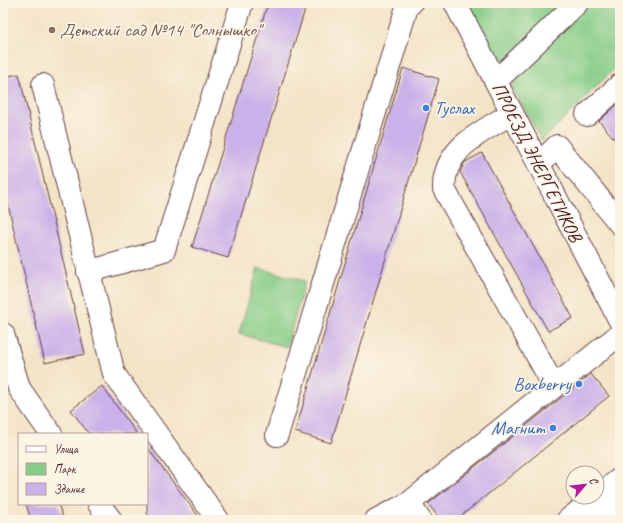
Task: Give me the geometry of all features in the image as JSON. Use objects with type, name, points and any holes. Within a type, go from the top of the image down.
[{"type":"street","points":[[88,272],[164,250],[242,3]]},
{"type":"street","points":[[277,434],[407,8],[411,3]]},
{"type":"street","name":"ПРОЕЗД ЭНЕРГЕТИКОВ","points":[[455,3],[539,164],[614,293],[620,321]]},
{"type":"street","points":[[496,82],[577,3]]},
{"type":"street","points":[[43,85],[114,374],[218,520]]},
{"type":"street","points":[[587,115],[620,85]]},
{"type":"street","points":[[512,113],[465,142],[455,152],[444,178],[444,189],[554,386]]},
{"type":"street","points":[[539,164],[557,146],[620,224]]},
{"type":"street","points":[[3,334],[19,388],[50,433]]},
{"type":"street","points":[[376,520],[415,512],[554,386],[620,334]]},
{"type":"street","points":[[568,520],[620,479]]},
{"type":"street","points":[[100,505],[111,520]]},
{"type":"street","points":[[602,520],[620,506]]},
{"type":"green space","points":[[466,3],[620,3],[620,63],[542,141]]},
{"type":"green space","points":[[258,268],[305,281],[287,347],[239,334]]},
{"type":"building","points":[[268,3],[307,3],[228,258],[192,247]]},
{"type":"building","points":[[403,68],[439,79],[331,443],[295,432]]},
{"type":"building","points":[[19,74],[85,354],[45,363],[3,183],[3,77]]},
{"type":"building","points":[[620,102],[620,145],[599,121]]},
{"type":"building","points":[[482,153],[573,318],[548,331],[460,172],[465,162]]},
{"type":"building","points":[[591,374],[609,396],[456,520],[441,520],[428,504]]},
{"type":"building","points":[[102,386],[136,433],[88,433],[71,410]]},
{"type":"building","points":[[148,448],[201,520],[152,520],[147,513]]},
{"type":"building","points":[[26,505],[58,505],[64,520],[31,520]]},
{"type":"place","name":"Детский сад №14 \"Солнышко\"","points":[[52,30]]},
{"type":"place","name":"Туслах","points":[[426,108]]},
{"type":"place","name":"Boxberry","points":[[579,384]]},
{"type":"place","name":"Магнит","points":[[553,428]]}]
